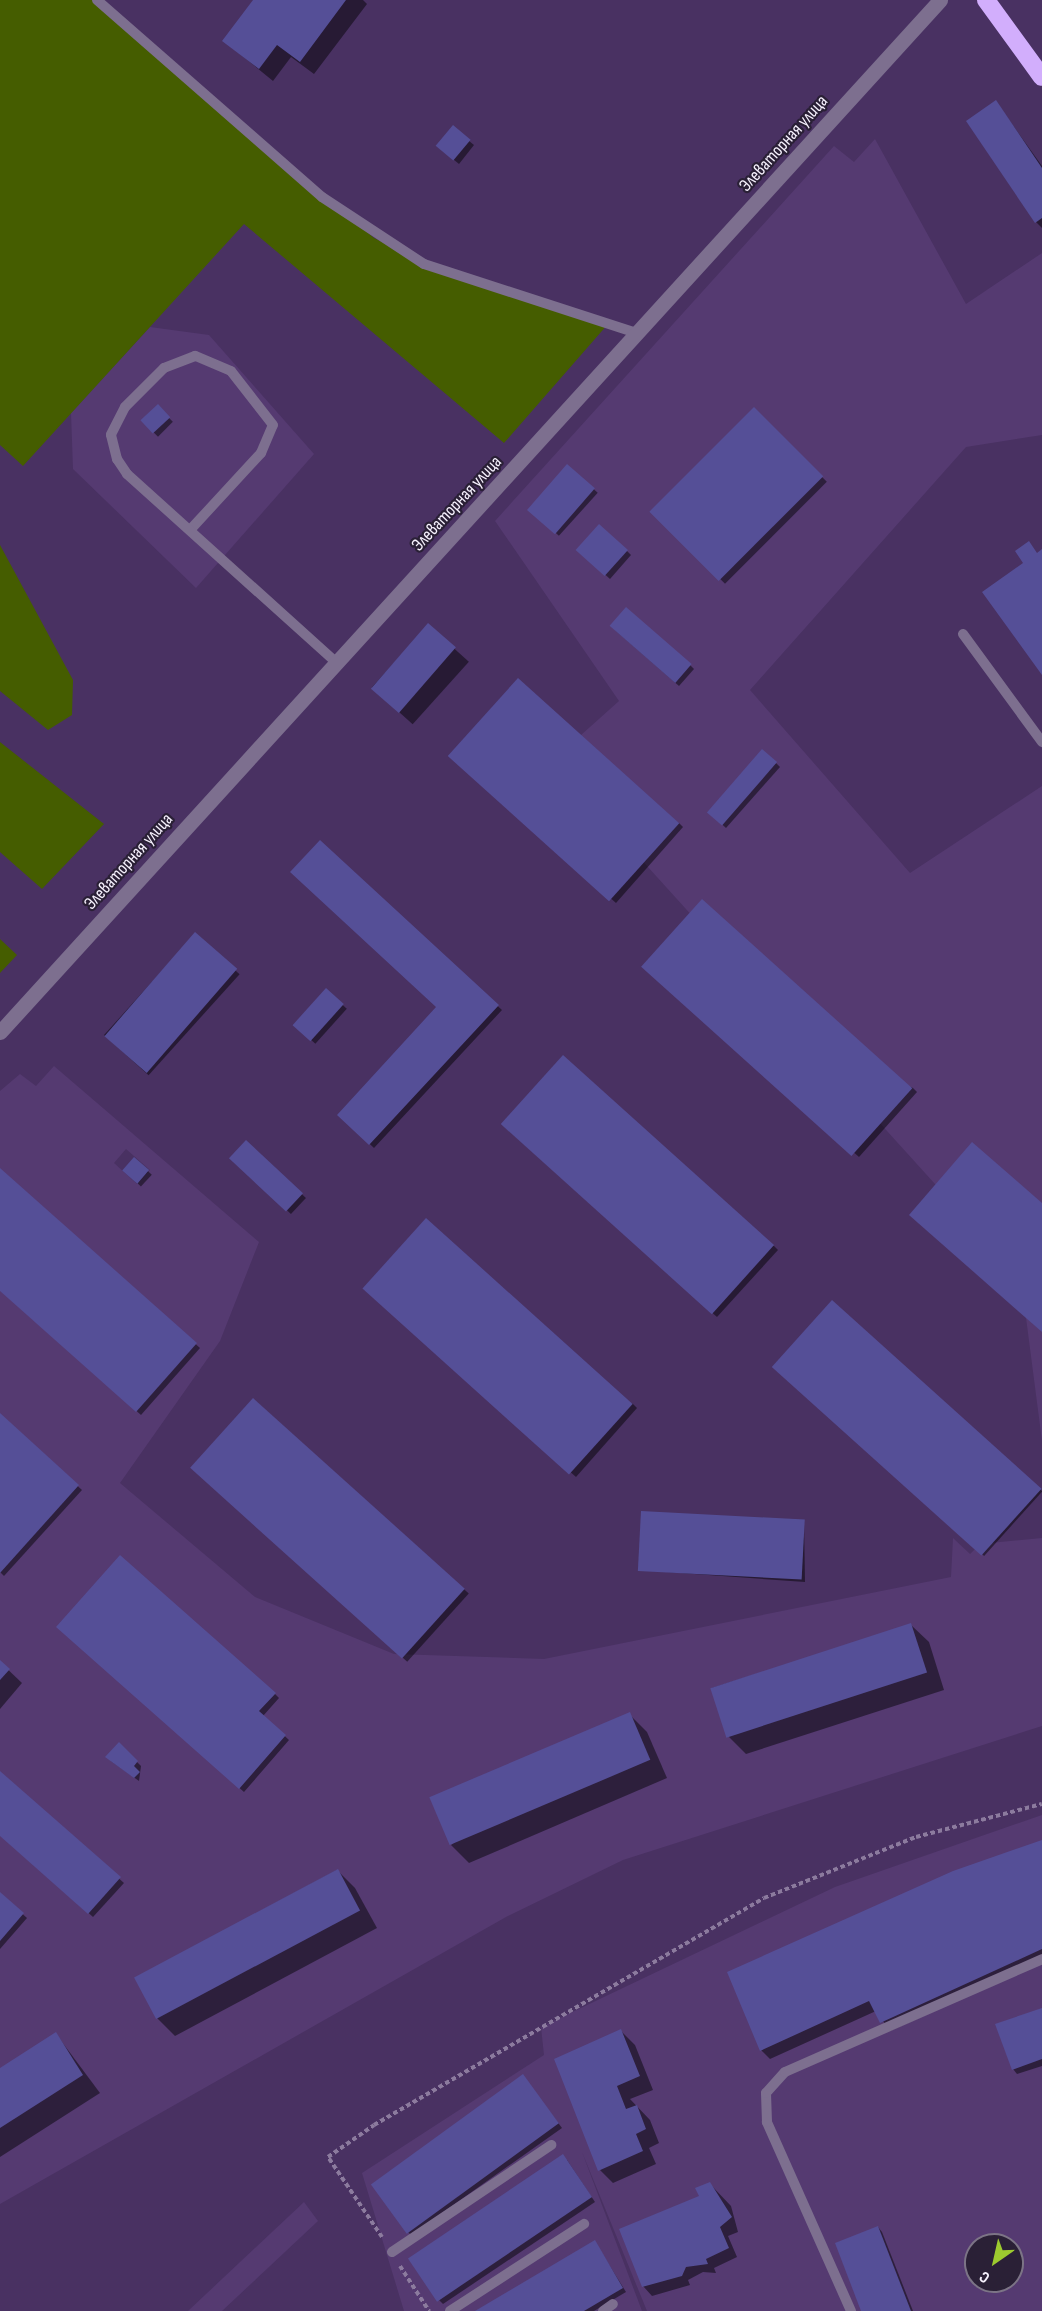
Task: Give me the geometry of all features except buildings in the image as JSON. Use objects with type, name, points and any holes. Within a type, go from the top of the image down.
[{"type":"highway","points":[[986,0],[1042,77]]},
{"type":"street","name":"Элеваторная улица","points":[[0,1032],[639,334],[940,0]]},
{"type":"lane","points":[[98,0],[322,197],[424,264],[639,334]]},
{"type":"lane","points":[[190,530],[261,453],[273,425],[231,371],[195,356],[164,369],[125,407],[111,435],[117,459],[128,474],[190,530],[338,663]]},
{"type":"lane","points":[[963,634],[1042,742]]},
{"type":"lane","points":[[851,2311],[767,2122],[766,2093],[785,2072],[1042,1959]]},
{"type":"lane","points":[[392,2252],[551,2145]]},
{"type":"lane","points":[[450,2311],[584,2224]]},
{"type":"lane","points":[[603,2311],[613,2304]]},
{"type":"path","points":[[429,2311],[328,2157],[764,1898],[916,1837],[1042,1804]]},
{"type":"shaded area","points":[[875,139],[966,304],[1042,253],[1042,435],[966,447],[750,690],[910,873],[1042,786],[1042,1441],[1021,1279],[552,761],[619,701],[495,521],[834,146],[854,162]]},
{"type":"shaded area","points":[[150,327],[209,335],[314,454],[196,588],[73,469],[71,413]]},
{"type":"shaded area","points":[[54,1066],[259,1242],[220,1341],[120,1483],[255,1597],[394,1654],[544,1659],[951,1577],[953,1538],[970,1554],[980,1544],[1042,1538],[1042,1726],[623,1860],[506,1917],[0,2204],[0,1091],[20,1074],[36,1086]],"holes":[[[126,1149],[150,1170],[137,1184],[114,1163]]]},
{"type":"shaded area","points":[[1042,1815],[1042,2311],[647,2311],[582,2152],[642,2311],[404,2311],[362,2173],[544,2055],[541,2027],[835,1887]]},
{"type":"shaded area","points":[[304,2202],[318,2221],[222,2311],[188,2311]]},
{"type":"green space","points":[[0,0],[95,0],[374,238],[408,255],[608,324],[504,443],[244,224],[23,466],[0,445]]},
{"type":"green space","points":[[0,545],[73,680],[72,715],[48,730],[0,691]]},
{"type":"green space","points":[[0,742],[104,824],[42,889],[0,852]]},
{"type":"green space","points":[[0,939],[17,955],[0,973]]}]
